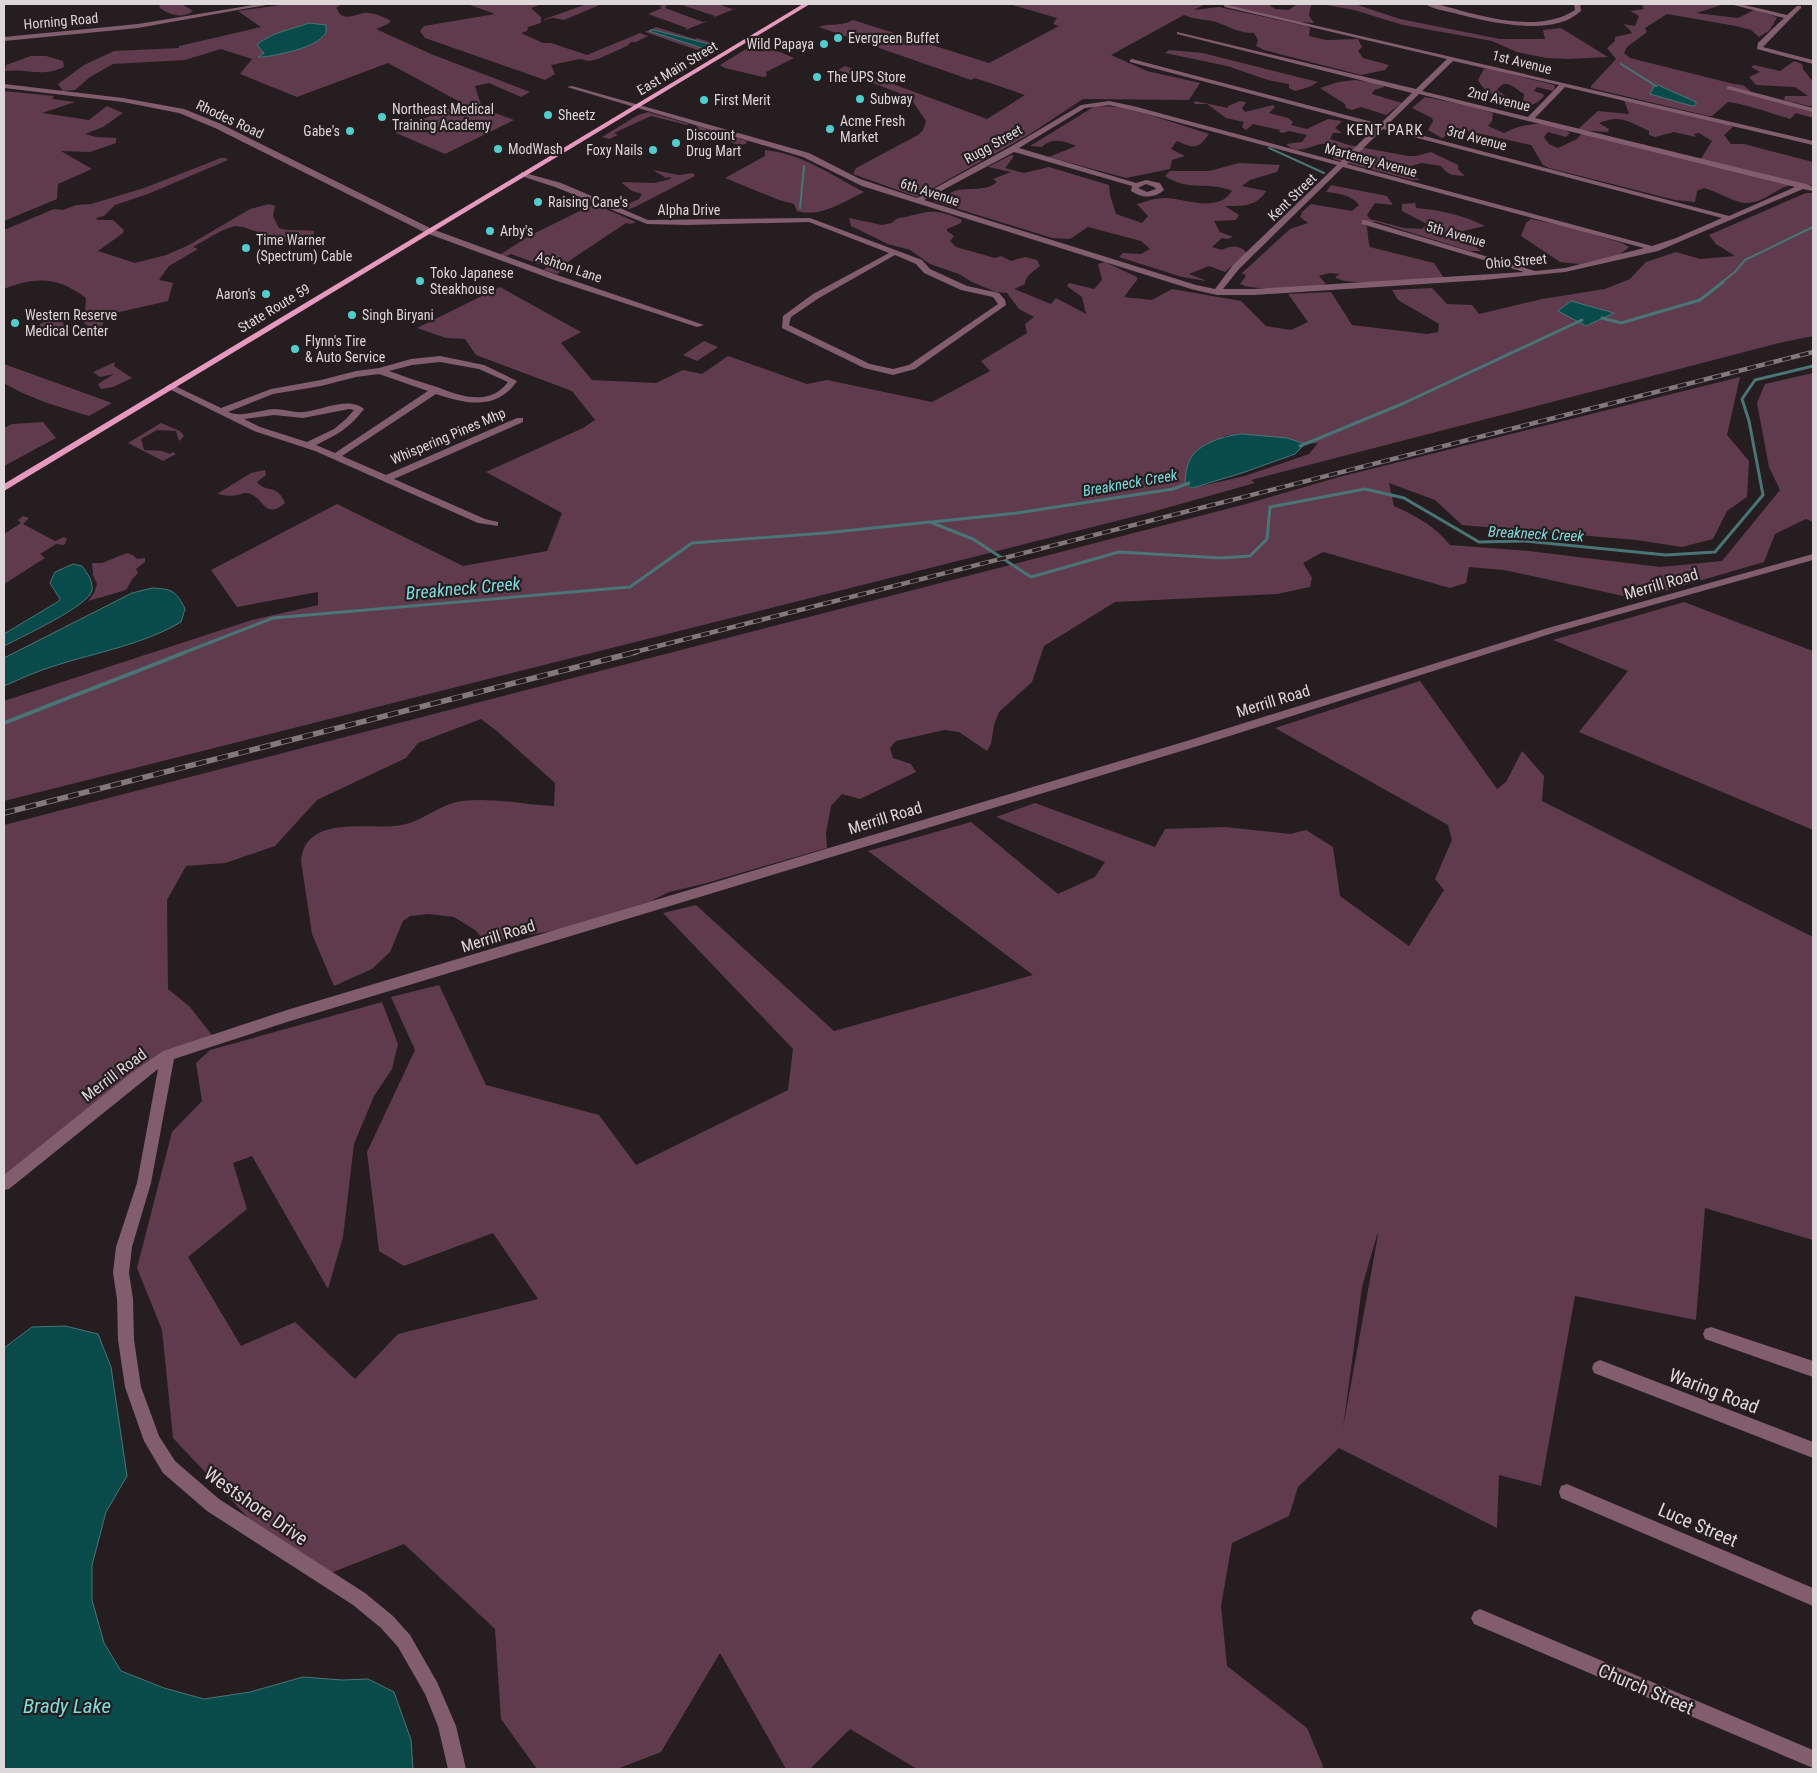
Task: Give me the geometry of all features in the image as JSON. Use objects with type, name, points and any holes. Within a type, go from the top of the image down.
[{"type":"main road","name":"East Main Street","points":[[559,153],[808,4]]},
{"type":"main road","name":"State Route 59","points":[[4,488],[559,153]]},
{"type":"street","name":"Horning Road","points":[[4,39],[138,26],[269,4]]},
{"type":"street","points":[[1428,4],[1511,22],[1535,24],[1557,22],[1569,18],[1578,11],[1577,4]]},
{"type":"street","points":[[1733,4],[1787,17]]},
{"type":"street","name":"1st Avenue","points":[[1225,5],[1813,142]]},
{"type":"street","points":[[1799,7],[1758,47],[1813,62]]},
{"type":"street","name":"2nd Avenue","points":[[1179,33],[1317,65],[1418,92],[1813,189]]},
{"type":"street","name":"Kent Street","points":[[1217,292],[1236,267],[1452,58]]},
{"type":"street","name":"3rd Avenue","points":[[1132,61],[1729,218]]},
{"type":"street","points":[[1530,119],[1563,85]]},
{"type":"street","name":"Rhodes Road","points":[[4,86],[123,100],[181,111],[218,126],[429,231]]},
{"type":"street","name":"6th Avenue","points":[[570,87],[813,158],[852,180],[1194,287],[1217,292]]},
{"type":"street","points":[[1729,88],[1813,110]]},
{"type":"street","name":"Marteney Avenue","points":[[1080,108],[1097,103],[1124,106],[1655,249]]},
{"type":"street","name":"Rugg Street","points":[[917,201],[1013,150],[1080,108]]},
{"type":"street","points":[[1013,150],[1136,185]]},
{"type":"street","name":"Alpha Drive","points":[[524,174],[553,183],[648,222],[810,220],[919,262],[927,271],[964,288],[996,295],[1001,300],[1002,305],[915,365],[901,371],[885,372],[867,366],[801,336],[784,326],[787,316],[810,300],[894,253]]},
{"type":"street","name":"Ohio Street","points":[[1217,292],[1254,292],[1540,273],[1591,264],[1655,249],[1803,186]]},
{"type":"street","name":"5th Avenue","points":[[1365,222],[1540,273]]},
{"type":"street","name":"Ashton Lane","points":[[429,231],[556,278],[700,325]]},
{"type":"street","name":"Whispering Pines Mhp","points":[[222,411],[271,392],[321,384],[411,362],[440,360],[481,367],[513,381],[503,392],[490,398],[474,401],[462,400],[380,371]]},
{"type":"street","name":"Whispering Pines Mhp","points":[[170,387],[257,429],[336,456],[475,518],[494,524]]},
{"type":"street","points":[[336,456],[436,390]]},
{"type":"street","points":[[235,418],[274,412],[303,415],[349,406],[359,408],[353,419],[333,434],[308,445]]},
{"type":"street","name":"Whispering Pines Mhp","points":[[387,478],[520,420]]},
{"type":"street","name":"Merrill Road","points":[[4,1184],[135,1078],[168,1055],[287,1016],[1194,743],[1517,641],[1813,557]]},
{"type":"street","name":"Westshore Drive","points":[[168,1055],[144,1183],[124,1247],[121,1273],[125,1299],[126,1340],[133,1387],[152,1441],[169,1467],[213,1505],[359,1599],[393,1628],[404,1641],[431,1688],[447,1726],[457,1769]]},
{"type":"street","points":[[1711,1334],[1813,1369]]},
{"type":"street","name":"Waring Road","points":[[1600,1368],[1813,1450]]},
{"type":"street","name":"Luce Street","points":[[1567,1492],[1813,1597]]},
{"type":"street","name":"Church Street","points":[[1480,1618],[1813,1759]]},
{"type":"shaded area","points":[[159,4],[182,4],[193,11],[185,15],[176,15],[160,8]]},
{"type":"shaded area","points":[[287,4],[342,4],[336,8],[345,17],[364,13],[378,15],[391,21],[376,29],[431,54],[530,92],[521,97],[489,83],[475,86],[482,108],[514,120],[445,154],[396,133],[397,130],[462,103],[388,63],[297,97],[240,74],[252,59],[221,49],[185,60],[113,64],[90,77],[75,90],[63,91],[58,84],[84,65],[114,51],[179,48],[179,46],[261,27],[238,11]]},
{"type":"shaded area","points":[[542,4],[531,8],[541,17],[541,23],[528,27],[527,31],[521,33],[543,43],[551,43],[587,55],[640,33],[648,36],[636,42],[631,42],[627,46],[598,59],[589,61],[580,59],[551,65],[555,74],[545,80],[425,38],[420,31],[424,26],[495,14],[470,5]]},
{"type":"shaded area","points":[[602,4],[564,20],[553,18],[542,20],[584,5]]},
{"type":"shaded area","points":[[679,4],[718,4],[732,9],[737,8],[712,18],[715,16]]},
{"type":"shaded area","points":[[1009,4],[1205,4],[1194,10],[1219,7],[1306,26],[1310,28],[1309,36],[1326,40],[1358,39],[1362,47],[1358,51],[1363,58],[1389,65],[1385,70],[1361,75],[1264,50],[1256,46],[1258,40],[1254,33],[1239,31],[1216,22],[1184,15],[1111,55],[1147,71],[1200,83],[1189,100],[1083,99],[1030,134],[917,197],[853,174],[856,168],[918,135],[923,130],[926,121],[913,102],[899,93],[838,70],[845,66],[987,119],[1025,95],[975,78],[971,80],[819,27],[853,20],[989,63],[1059,26],[1053,24],[1057,18]]},
{"type":"shaded area","points":[[1219,4],[1268,4],[1275,9],[1289,10],[1297,4],[1312,4],[1309,16],[1314,23],[1299,22]]},
{"type":"shaded area","points":[[1321,4],[1355,4],[1400,19],[1500,39],[1545,39],[1543,30],[1561,28],[1608,57],[1546,58],[1517,52],[1492,41],[1403,25],[1354,10]]},
{"type":"shaded area","points":[[1641,4],[1725,4],[1696,13],[1738,18],[1754,10],[1777,17],[1770,30],[1759,37],[1751,30],[1736,26],[1667,14],[1645,28],[1647,32],[1627,47],[1624,53],[1630,58],[1743,85],[1755,95],[1813,110],[1813,118],[1796,113],[1790,119],[1752,107],[1728,102],[1712,116],[1708,116],[1591,88],[1616,59],[1607,48],[1615,41],[1615,37],[1632,33],[1623,24],[1635,26],[1639,16],[1630,11],[1644,9]]},
{"type":"shaded area","points":[[665,5],[667,6],[665,8],[703,22],[708,21],[685,30],[687,28],[648,14],[662,8],[659,6]]},
{"type":"shaded area","points":[[656,27],[718,45],[714,50],[706,53],[645,32]]},
{"type":"shaded area","points":[[751,46],[780,52],[794,58],[766,72],[767,76],[763,77],[725,68],[720,65]]},
{"type":"shaded area","points":[[1169,50],[1203,53],[1318,82],[1295,91],[1289,88],[1289,84],[1268,80],[1227,66],[1165,53]]},
{"type":"shaded area","points":[[31,56],[46,56],[63,61],[64,67],[48,72],[5,71],[6,65]]},
{"type":"shaded area","points":[[1794,61],[1802,64],[1803,69],[1813,82],[1813,107],[1784,100],[1785,96],[1808,96],[1795,87],[1756,85],[1749,77],[1760,72],[1751,67],[1754,65],[1780,71]]},
{"type":"shaded area","points":[[1484,69],[1491,69],[1554,85],[1555,87],[1553,91],[1537,87],[1534,91],[1544,96],[1535,104],[1526,105],[1523,104],[1524,94],[1510,85],[1504,84],[1497,90],[1510,99],[1501,98],[1487,91],[1478,80]]},
{"type":"shaded area","points":[[1355,80],[1383,84],[1384,87],[1374,90],[1372,94],[1402,103],[1386,115],[1361,107],[1352,110],[1346,108],[1345,104],[1320,88],[1338,82]]},
{"type":"shaded area","points":[[4,91],[54,96],[52,99],[75,102],[42,113],[89,120],[107,106],[123,113],[103,127],[85,134],[96,137],[116,138],[116,143],[90,152],[61,151],[92,169],[58,184],[57,199],[4,221]]},
{"type":"shaded area","points":[[1425,97],[1470,106],[1493,113],[1492,121],[1488,126],[1504,133],[1512,129],[1537,124],[1546,124],[1563,129],[1570,133],[1566,137],[1548,132],[1544,137],[1549,144],[1558,148],[1577,139],[1582,133],[1699,162],[1712,141],[1699,133],[1694,134],[1696,137],[1674,132],[1655,137],[1649,135],[1649,131],[1619,119],[1599,123],[1609,129],[1608,132],[1577,130],[1598,111],[1629,114],[1624,100],[1727,124],[1733,127],[1724,135],[1731,144],[1744,144],[1813,162],[1813,186],[1801,184],[1784,187],[1764,198],[1748,203],[1738,202],[1704,188],[1697,191],[1695,202],[1675,200],[1549,168],[1543,165],[1531,145],[1458,130],[1442,138],[1428,130],[1433,121],[1432,118],[1412,108]]},
{"type":"shaded area","points":[[1195,101],[1228,108],[1228,106],[1240,101],[1245,102],[1242,108],[1245,112],[1273,105],[1275,107],[1269,113],[1288,118],[1293,122],[1291,125],[1307,129],[1328,119],[1342,121],[1335,128],[1342,133],[1333,133],[1330,139],[1349,145],[1408,156],[1431,152],[1458,165],[1458,169],[1465,176],[1449,173],[1441,166],[1422,163],[1410,166],[1407,171],[1420,180],[1412,180],[1336,160],[1333,158],[1333,145],[1322,144],[1299,150],[1290,148],[1286,144],[1302,142],[1307,135],[1289,131],[1283,133],[1279,132],[1280,130],[1253,124],[1246,130],[1242,127],[1244,122],[1226,118],[1207,104],[1194,104]]},
{"type":"shaded area","points":[[1095,106],[1125,107],[1209,134],[1202,143],[1196,146],[1177,141],[1171,149],[1185,156],[1172,160],[1170,169],[1126,178],[1049,157],[1076,146],[1067,143],[1054,141],[1042,147],[1030,146]]},
{"type":"shaded area","points":[[648,112],[689,124],[651,116],[614,133],[618,135],[609,139],[602,137],[638,115]]},
{"type":"shaded area","points":[[698,126],[747,141],[746,144],[738,145],[696,129],[695,127]]},
{"type":"shaded area","points":[[765,150],[779,152],[804,161],[864,192],[823,211],[806,213],[797,211],[794,204],[779,200],[725,178],[765,156]]},
{"type":"shaded area","points":[[1011,155],[1014,156],[1005,168],[1024,173],[1049,167],[1109,185],[1116,214],[1142,223],[1148,216],[1137,204],[1164,198],[1200,203],[1218,202],[1226,198],[1232,191],[1224,188],[1182,184],[1165,176],[1170,171],[1209,171],[1239,163],[1280,165],[1277,172],[1250,180],[1242,186],[1266,191],[1258,200],[1253,203],[1237,206],[1225,206],[1239,215],[1236,220],[1214,221],[1220,232],[1233,237],[1222,238],[1212,247],[1222,250],[1229,247],[1241,248],[1247,253],[1225,272],[1209,266],[1189,274],[1207,281],[1182,277],[1119,257],[1123,253],[1141,254],[1150,249],[1141,241],[1088,227],[1070,239],[1052,238],[933,201],[940,200],[958,190],[983,188],[993,185],[997,182],[993,179],[1011,172],[988,167]]},
{"type":"shaded area","points":[[221,158],[228,160],[148,194],[115,205],[104,216],[96,218],[98,220],[113,220],[124,230],[123,233],[98,251],[135,263],[166,255],[187,246],[250,209],[269,204],[275,206],[273,216],[279,228],[314,231],[314,234],[289,243],[243,227],[235,226],[223,230],[193,247],[198,249],[169,266],[159,280],[173,283],[168,301],[106,315],[99,334],[84,323],[86,298],[66,286],[56,282],[36,281],[4,289],[4,230],[54,209],[63,210],[76,205],[91,204],[144,188]]},
{"type":"shaded area","points":[[653,170],[679,175],[693,173],[695,176],[635,207],[629,209],[621,207],[639,199],[642,194],[632,191],[623,182],[655,183],[670,179],[671,177],[666,178]]},
{"type":"shaded area","points":[[1331,185],[1387,196],[1393,205],[1375,203],[1367,215],[1370,219],[1404,228],[1422,229],[1427,224],[1402,211],[1402,204],[1415,203],[1416,208],[1434,210],[1477,222],[1485,226],[1463,231],[1463,237],[1481,251],[1470,251],[1377,222],[1365,222],[1370,247],[1434,263],[1444,278],[1354,282],[1335,277],[1340,274],[1329,273],[1319,276],[1326,284],[1318,285],[1257,288],[1240,284],[1246,276],[1242,273],[1290,229],[1308,223],[1300,217],[1302,212],[1311,204],[1352,211],[1359,205],[1348,197],[1326,192]]},
{"type":"shaded area","points":[[1806,193],[1813,193],[1813,336],[1779,343],[1251,480],[1255,483],[1152,512],[4,801],[4,701],[252,620],[318,605],[318,592],[237,607],[211,570],[337,504],[463,566],[547,551],[562,513],[486,472],[583,428],[595,420],[572,391],[476,355],[465,339],[446,338],[417,328],[500,287],[581,332],[561,343],[592,380],[656,383],[683,370],[702,374],[728,356],[807,384],[827,380],[932,402],[990,371],[981,361],[1027,333],[1025,324],[1034,317],[1019,309],[1007,293],[996,292],[972,282],[959,274],[930,264],[910,250],[888,244],[851,226],[849,218],[882,225],[892,223],[898,218],[928,212],[940,212],[953,216],[962,220],[961,223],[947,229],[954,236],[950,241],[956,247],[995,258],[1001,256],[1011,261],[1025,257],[1037,260],[1040,266],[1028,276],[1025,284],[1014,289],[1051,304],[1056,298],[1086,314],[1082,297],[1067,286],[1069,283],[1094,289],[1102,280],[1098,264],[1105,262],[1137,277],[1137,280],[1124,297],[1152,300],[1172,289],[1241,301],[1266,326],[1291,330],[1308,322],[1288,294],[1331,292],[1352,325],[1427,334],[1438,332],[1439,324],[1398,300],[1392,290],[1432,288],[1447,304],[1472,305],[1479,314],[1542,299],[1605,289],[1630,279],[1646,262],[1676,252],[1700,259],[1735,256],[1716,244],[1709,235]],"holes":[[[1242,434],[1287,438],[1305,444],[1318,443],[1309,454],[1245,476],[1192,488],[1185,485],[1224,436]]]},
{"type":"shaded area","points":[[594,204],[636,222],[626,223],[557,269],[562,271],[557,274],[544,270],[547,267],[511,254],[506,256],[501,254],[529,236]]},
{"type":"shaded area","points":[[1531,219],[1569,227],[1622,243],[1629,247],[1618,256],[1580,264],[1560,262],[1521,236],[1526,223]]},
{"type":"shaded area","points":[[51,319],[62,320],[64,326],[52,332],[38,330],[40,324]]},
{"type":"shaded area","points":[[704,341],[718,347],[697,361],[683,355]]},
{"type":"shaded area","points":[[115,362],[114,366],[132,378],[113,387],[101,389],[98,384],[114,374],[100,377],[93,372]]},
{"type":"shaded area","points":[[4,364],[112,403],[89,416],[45,402],[24,394],[4,383]]},
{"type":"shaded area","points":[[1813,373],[1813,522],[1806,519],[1775,534],[1764,562],[1637,599],[1504,570],[1469,567],[1466,583],[1450,588],[1323,552],[1303,563],[1312,578],[1310,587],[1277,594],[1115,602],[1044,646],[1032,682],[999,712],[994,725],[991,744],[987,751],[959,732],[944,730],[896,741],[890,748],[893,758],[911,764],[916,772],[860,799],[842,794],[831,806],[826,833],[827,848],[669,892],[651,901],[558,930],[486,942],[475,930],[454,917],[429,914],[410,916],[403,921],[390,952],[372,969],[334,986],[312,934],[301,861],[305,846],[314,836],[327,830],[341,827],[402,825],[417,820],[446,805],[462,801],[497,801],[554,806],[555,783],[481,719],[418,743],[406,758],[317,800],[275,846],[225,863],[186,866],[167,900],[168,989],[190,1007],[215,1039],[168,1055],[37,1156],[4,1184],[4,825],[1246,504],[1339,477],[1740,377],[1727,435],[1749,461],[1747,497],[1727,511],[1713,539],[1682,547],[1636,540],[1462,525],[1435,500],[1389,483],[1394,506],[1425,522],[1450,545],[1529,551],[1660,567],[1722,561],[1780,490],[1769,467],[1757,403],[1765,384]]},
{"type":"shaded area","points":[[43,422],[56,438],[4,466],[4,428],[12,424]]},
{"type":"shaded area","points":[[161,423],[180,431],[184,436],[179,441],[176,431],[157,430],[141,439],[144,450],[162,451],[170,454],[173,452],[176,454],[163,461],[128,443]]},
{"type":"shaded area","points":[[265,470],[266,475],[257,482],[264,488],[279,493],[285,503],[278,508],[268,508],[251,494],[245,493],[230,496],[217,494],[251,473]]},
{"type":"shaded area","points":[[23,516],[29,518],[23,524],[55,541],[64,537],[67,539],[64,545],[56,544],[40,554],[45,558],[4,584],[4,534],[21,523],[18,520]]},
{"type":"shaded area","points":[[127,553],[137,559],[145,558],[145,562],[136,569],[138,573],[126,590],[88,601],[94,593],[97,584],[93,575],[92,563],[102,563]]},
{"type":"shaded area","points":[[1684,602],[1813,651],[1813,830],[1579,732],[1628,671],[1553,640]]},
{"type":"shaded area","points":[[1420,681],[1497,789],[1506,782],[1522,751],[1544,776],[1542,801],[1813,937],[1813,1240],[1705,1208],[1696,1320],[1575,1296],[1541,1486],[1499,1475],[1497,1528],[1339,1448],[1298,1487],[1289,1516],[1232,1543],[1221,1606],[1227,1666],[1307,1728],[1323,1766],[1322,1769],[917,1769],[850,1729],[810,1769],[786,1769],[720,1653],[661,1752],[617,1769],[537,1769],[501,1719],[495,1629],[404,1544],[328,1574],[254,1524],[173,1438],[162,1330],[137,1268],[172,1132],[202,1101],[196,1063],[210,1050],[382,1002],[398,1044],[392,1069],[374,1096],[354,1144],[343,1237],[328,1289],[252,1156],[233,1163],[247,1209],[188,1257],[241,1346],[295,1322],[355,1379],[398,1334],[538,1299],[493,1233],[404,1266],[379,1251],[367,1152],[415,1050],[391,997],[439,985],[486,1085],[599,1115],[636,1165],[788,1090],[793,1049],[663,913],[696,905],[834,1031],[1033,975],[868,851],[971,822],[1058,894],[1095,877],[1105,862],[996,817],[1035,803],[1155,847],[1165,829],[1225,827],[1290,834],[1306,830],[1333,847],[1340,896],[1409,946],[1444,890],[1435,879],[1452,840],[1448,825],[1275,728]],"holes":[[[1378,1235],[1343,1428],[1362,1287]]]},
{"type":"water","points":[[309,23],[326,25],[326,33],[318,41],[295,50],[258,57],[264,53],[257,45],[268,37]]},
{"type":"water","points":[[650,30],[713,45],[710,49],[705,49]]},
{"type":"water","points":[[1658,85],[1696,102],[1696,105],[1692,106],[1650,94],[1654,86]]},
{"type":"water","points":[[1571,301],[1614,313],[1586,326],[1558,311]]},
{"type":"water","points":[[1242,434],[1287,438],[1305,444],[1295,454],[1242,473],[1192,488],[1185,484],[1186,470],[1194,453],[1208,443]]},
{"type":"water","points":[[73,564],[82,566],[92,583],[92,590],[89,596],[68,612],[4,646],[4,634],[59,601],[60,599],[50,583],[55,572]]},
{"type":"water","points":[[152,588],[169,590],[179,598],[185,609],[181,622],[151,637],[48,668],[4,686],[4,658],[132,593]]},
{"type":"water","name":"Brady Lake","points":[[65,1326],[98,1334],[111,1367],[127,1476],[106,1512],[92,1565],[92,1600],[104,1643],[121,1671],[164,1688],[204,1699],[250,1692],[303,1677],[342,1680],[368,1679],[394,1692],[411,1740],[413,1769],[4,1769],[4,1348],[32,1327]]},
{"type":"waterway","points":[[1621,64],[1656,86]]},
{"type":"waterway","points":[[1269,148],[1324,173]]},
{"type":"waterway","points":[[800,208],[804,166]]},
{"type":"waterway","name":"Breakneck Creek","points":[[1721,283],[1735,272],[1745,260],[1813,227]]},
{"type":"waterway","name":"Breakneck Creek","points":[[1602,318],[1621,323],[1700,300],[1723,282]]},
{"type":"waterway","name":"Breakneck Creek","points":[[1300,446],[1402,404],[1582,320]]},
{"type":"waterway","name":"Breakneck Creek","points":[[183,653],[273,618],[630,587],[692,543],[825,533],[930,522],[973,539],[1031,577],[1119,552],[1221,558],[1250,556],[1267,539],[1270,507],[1365,489],[1404,498],[1479,542],[1525,541],[1666,555],[1715,552],[1763,495],[1749,421],[1742,399],[1755,380],[1813,366]]},
{"type":"waterway","name":"Breakneck Creek","points":[[932,522],[1017,513],[1173,489],[1189,483]]},
{"type":"waterway","name":"Breakneck Creek","points":[[4,723],[186,652]]},
{"type":"railway","points":[[631,653],[1813,352]]},
{"type":"railway","points":[[4,813],[636,652]]},
{"type":"place","name":"Evergreen Buffet","points":[[838,38]]},
{"type":"place","name":"Wild Papaya","points":[[824,44]]},
{"type":"place","name":"The UPS Store","points":[[817,77]]},
{"type":"place","name":"Subway","points":[[860,99]]},
{"type":"place","name":"First Merit","points":[[704,100]]},
{"type":"place","name":"Sheetz","points":[[548,115]]},
{"type":"place","name":"Northeast Medical Training Academy","points":[[382,117]]},
{"type":"place","name":"Acme Fresh Market","points":[[830,129]]},
{"type":"place","name":"Gabe's","points":[[350,131]]},
{"type":"place","name":"Discount Drug Mart","points":[[676,143]]},
{"type":"place","name":"ModWash","points":[[498,149]]},
{"type":"place","name":"Foxy Nails","points":[[653,150]]},
{"type":"place","name":"Raising Cane's","points":[[538,202]]},
{"type":"place","name":"Arby's","points":[[490,231]]},
{"type":"place","name":"Time Warner (Spectrum) Cable","points":[[246,248]]},
{"type":"place","name":"Toko Japanese Steakhouse","points":[[420,281]]},
{"type":"place","name":"Aaron's","points":[[266,294]]},
{"type":"place","name":"Singh Biryani","points":[[352,315]]},
{"type":"place","name":"Western Reserve Medical Center","points":[[15,323]]},
{"type":"place","name":"Flynn's Tire & Auto Service","points":[[295,349]]},
{"type":"district","name":"KENT PARK","points":[[1385,130]]}]
